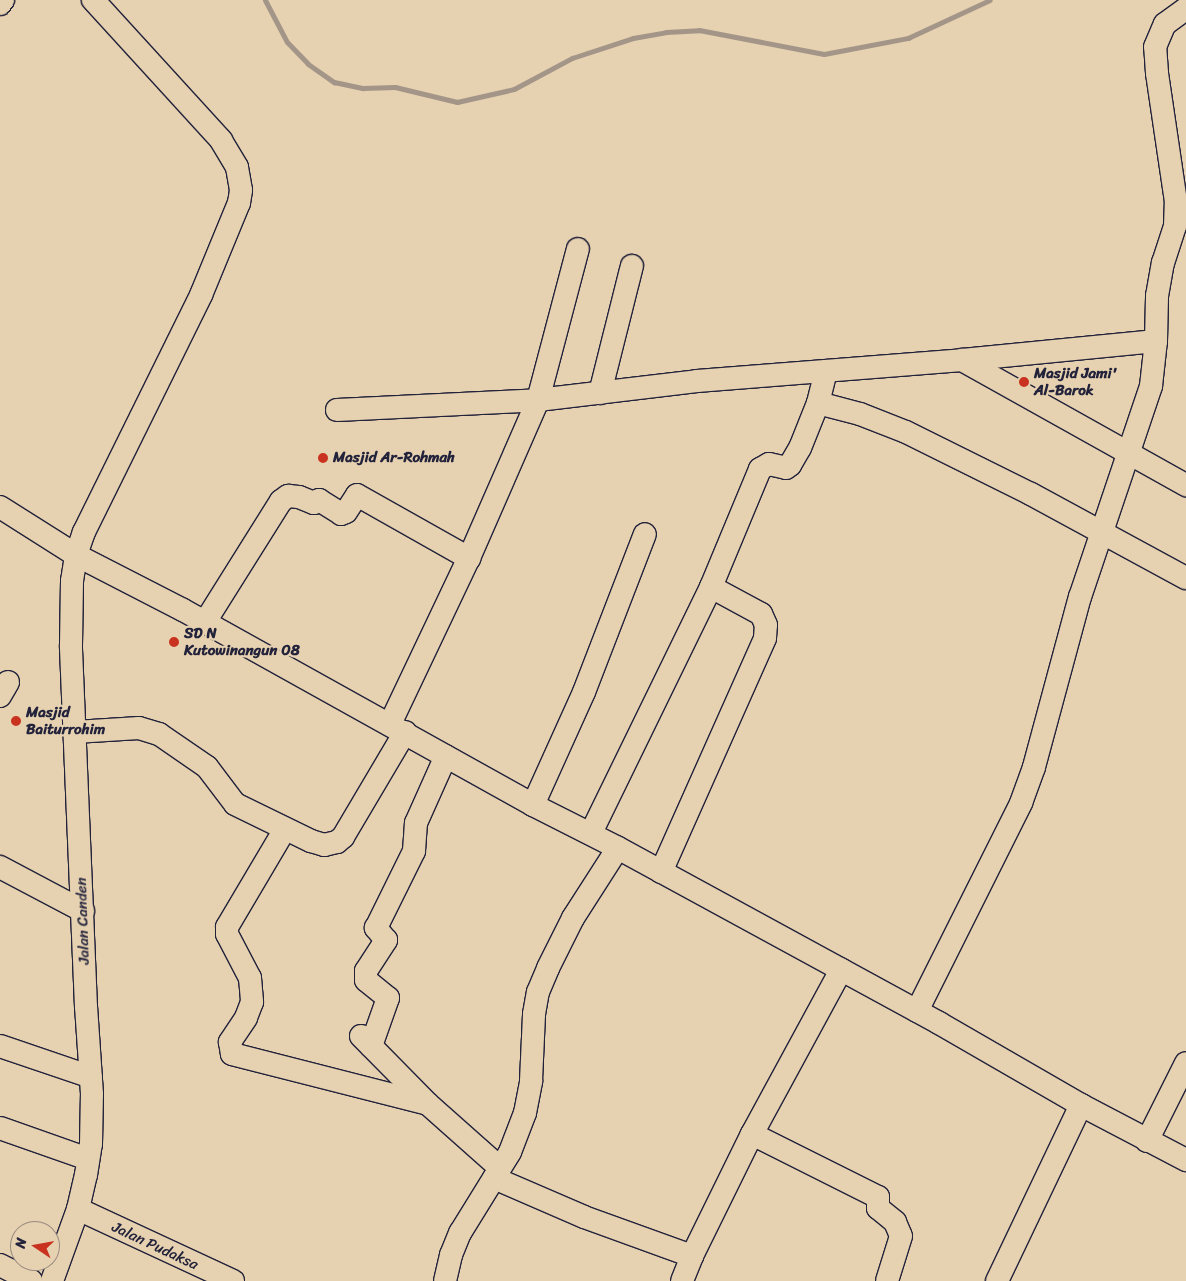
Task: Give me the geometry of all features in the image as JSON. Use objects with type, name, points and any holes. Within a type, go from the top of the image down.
[{"type":"street","points":[[0,4],[3,0]]},
{"type":"street","name":"Jalan Canden","points":[[52,1281],[78,1209],[88,1159],[92,1094],[71,645],[72,580],[76,555],[88,523],[201,295],[239,203],[240,190],[238,167],[221,140],[92,0]]},
{"type":"street","points":[[917,1011],[1022,803],[1034,767],[1080,597],[1150,386],[1156,341],[1157,296],[1163,263],[1175,226],[1176,202],[1157,73],[1155,47],[1165,24],[1186,9]]},
{"type":"street","points":[[75,732],[139,728],[159,734],[207,767],[235,804],[320,844],[329,844],[340,840],[397,728],[538,400],[578,249]]},
{"type":"street","points":[[600,393],[632,266]]},
{"type":"street","points":[[337,410],[538,400],[697,381],[962,360],[1156,341]]},
{"type":"street","points":[[962,360],[1186,485]]},
{"type":"street","points":[[591,834],[711,587],[760,469],[769,464],[786,468],[790,466],[800,448],[818,403],[826,371]]},
{"type":"street","points":[[818,403],[860,414],[906,432],[1102,532],[1186,578]]},
{"type":"street","points":[[205,622],[281,501],[288,496],[298,497],[314,503],[319,500],[341,514],[346,512],[357,494],[469,558]]},
{"type":"street","points":[[0,507],[76,555],[205,622],[533,805],[618,848],[917,1011],[1081,1105],[1186,1160]]},
{"type":"street","points":[[533,805],[584,692],[645,534]]},
{"type":"street","points":[[661,872],[765,638],[766,624],[761,614],[711,587]]},
{"type":"street","points":[[446,756],[416,823],[414,851],[376,928],[386,940],[366,971],[366,980],[388,998],[366,1041],[497,1173],[584,1217],[692,1256]]},
{"type":"street","points":[[285,829],[227,927],[227,934],[250,978],[252,1002],[246,1018],[230,1042],[232,1054],[428,1104]]},
{"type":"street","points":[[445,1281],[460,1233],[510,1152],[524,1113],[531,1081],[534,1014],[538,992],[573,918],[618,848]]},
{"type":"street","points":[[0,867],[83,911]]},
{"type":"street","points":[[682,1281],[692,1256],[752,1134],[841,970]]},
{"type":"street","points":[[0,1046],[91,1077]]},
{"type":"street","points":[[1147,1141],[1186,1064]]},
{"type":"street","points":[[997,1281],[1081,1105]]},
{"type":"street","points":[[0,1128],[88,1159]]},
{"type":"street","points":[[752,1134],[878,1197],[878,1208],[895,1222],[901,1236],[887,1281]]},
{"type":"street","name":"Jalan Pudaksa","points":[[78,1209],[233,1281]]},
{"type":"street","points":[[0,1265],[31,1281]]},
{"type":"waterway","points":[[265,0],[287,42],[308,64],[334,82],[363,88],[395,87],[457,102],[514,89],[572,58],[633,38],[666,32],[699,30],[824,54],[908,38],[990,0]]},
{"type":"place","name":"Masjid Jami' Al-Barok","points":[[1024,382]]},
{"type":"place","name":"Masjid Ar-Rohmah","points":[[323,458]]},
{"type":"place","name":"SD N Kutowinangun 08","points":[[174,642]]},
{"type":"place","name":"Masjid Baiturrohim","points":[[16,721]]}]
